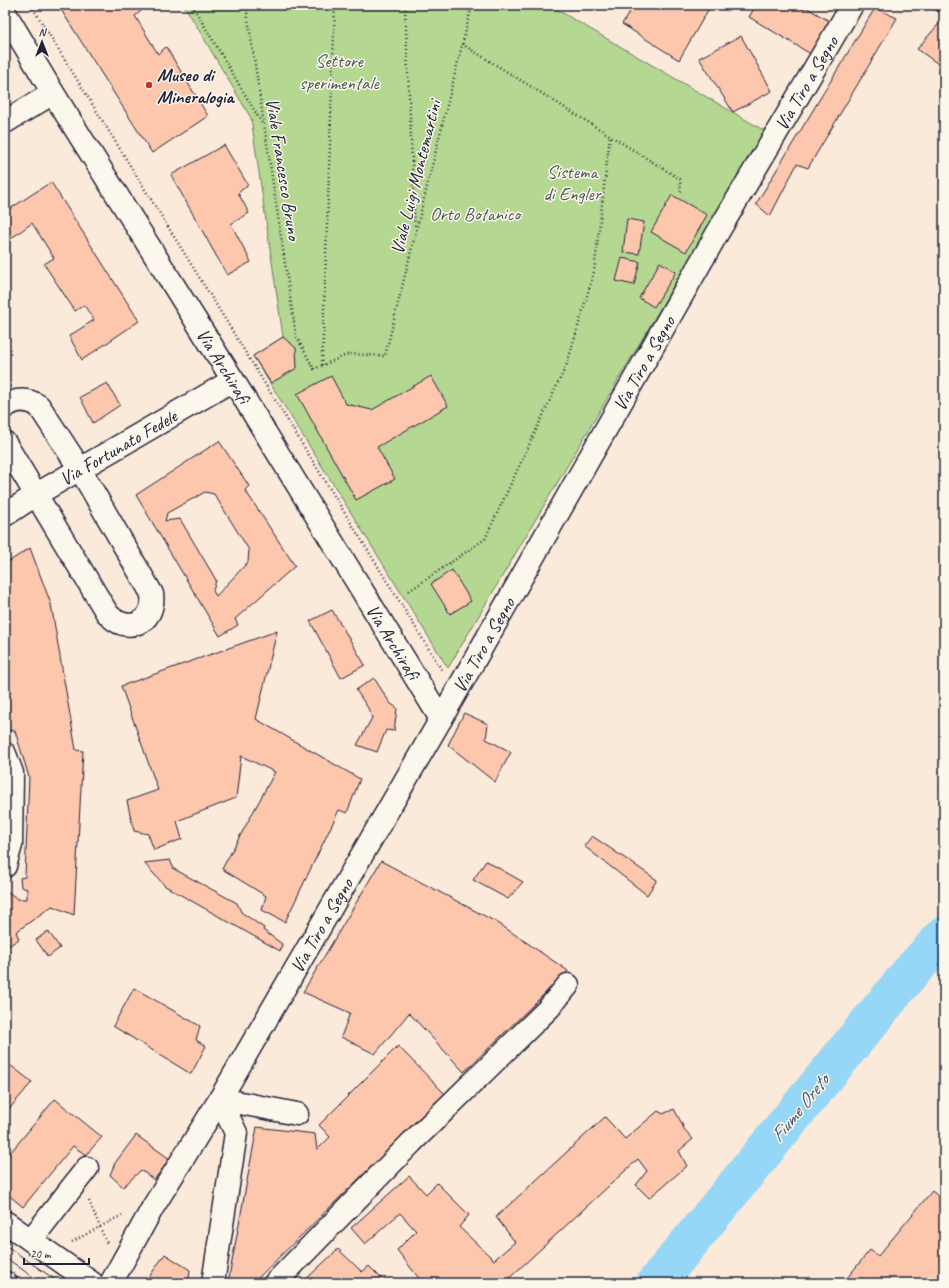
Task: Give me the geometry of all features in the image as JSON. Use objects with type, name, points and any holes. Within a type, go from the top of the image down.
[{"type":"street","name":"Via Tiro a Segno","points":[[114,1276],[153,1207],[220,1099],[441,719],[718,232],[852,5]]},
{"type":"street","name":"Via Archirafi","points":[[5,13],[441,719]]},
{"type":"street","points":[[5,122],[53,93]]},
{"type":"street","name":"Via Fortunato Fedele","points":[[5,515],[37,494],[233,380]]},
{"type":"street","points":[[5,407],[16,401],[24,400],[39,406],[80,469],[152,594],[152,609],[148,616],[142,621],[127,625],[112,619],[107,613],[5,442]]},
{"type":"street","points":[[5,754],[12,773],[11,845],[5,866]]},
{"type":"street","points":[[275,1283],[412,1142],[549,1008],[568,985]]},
{"type":"street","points":[[220,1099],[297,1114]]},
{"type":"street","points":[[213,1283],[236,1133],[220,1099]]},
{"type":"street","points":[[31,1240],[83,1174]]},
{"type":"street","points":[[5,1222],[92,1283]]},
{"type":"lane","points":[[940,5],[944,8]]},
{"type":"path","points":[[31,5],[456,693]]},
{"type":"path","points":[[192,5],[264,128]]},
{"type":"path","name":"Viale Francesco Bruno","points":[[246,5],[296,336],[314,369],[322,365]]},
{"type":"path","points":[[322,365],[335,5]]},
{"type":"path","points":[[405,5],[415,233]]},
{"type":"path","name":"Viale Luigi Montemartini","points":[[322,365],[349,354],[385,356],[472,5]]},
{"type":"path","points":[[462,44],[680,179],[681,193]]},
{"type":"path","points":[[410,591],[485,539],[567,364],[594,272],[610,136]]},
{"type":"path","points":[[83,1174],[114,1276]]},
{"type":"path","points":[[50,1253],[143,1205],[153,1207]]},
{"type":"green space","name":"Orto Botanico","points":[[184,5],[549,5],[765,131],[448,668],[253,356],[283,337],[251,118]]},
{"type":"building","name":"Museo di Mineralogia","points":[[58,5],[138,5],[141,11],[135,16],[158,54],[166,47],[208,116],[152,153]]},
{"type":"building","points":[[634,5],[711,5],[679,60],[622,24]]},
{"type":"building","points":[[756,5],[802,5],[831,22],[814,56],[749,17]]},
{"type":"building","points":[[875,8],[897,18],[808,168],[797,164],[770,216],[756,204]]},
{"type":"building","points":[[943,19],[944,20],[944,68],[917,49]]},
{"type":"building","points":[[741,36],[772,91],[733,112],[699,58]]},
{"type":"building","points":[[224,145],[248,185],[238,193],[249,213],[231,224],[251,262],[227,275],[171,175]]},
{"type":"building","points":[[51,182],[139,321],[82,360],[69,336],[94,320],[84,305],[75,311],[44,264],[54,258],[32,223],[9,240],[5,232],[5,212]]},
{"type":"building","points":[[672,195],[707,215],[686,252],[651,232]]},
{"type":"building","points":[[627,219],[644,222],[639,254],[623,252]]},
{"type":"building","points":[[622,258],[640,262],[634,285],[616,281]]},
{"type":"building","points":[[660,262],[676,272],[654,307],[639,298]]},
{"type":"building","points":[[283,337],[296,348],[297,368],[271,383],[253,356]]},
{"type":"building","points":[[331,376],[346,404],[372,410],[431,376],[448,406],[377,447],[395,479],[356,500],[297,394]]},
{"type":"building","points":[[107,383],[120,405],[93,423],[80,397]]},
{"type":"building","points":[[219,441],[249,486],[245,490],[295,566],[235,619],[238,625],[220,636],[136,495]],"holes":[[[205,492],[214,494],[249,550],[248,562],[216,596],[213,591],[216,580],[180,519],[165,521],[167,513]]]},
{"type":"building","points":[[30,548],[51,604],[76,750],[83,751],[74,915],[52,906],[16,932],[19,939],[7,947],[5,944],[5,896],[8,892],[18,899],[27,899],[27,889],[21,887],[20,878],[25,877],[29,777],[15,731],[5,730],[5,564]]},
{"type":"building","points":[[452,570],[471,601],[450,614],[431,584]]},
{"type":"building","points":[[332,610],[365,665],[341,678],[310,621]]},
{"type":"building","points":[[277,631],[256,719],[360,779],[347,813],[339,810],[285,922],[262,910],[266,896],[222,869],[275,772],[241,756],[236,798],[177,821],[182,839],[154,850],[148,834],[134,831],[127,801],[158,790],[121,686]]},
{"type":"building","points":[[374,678],[390,703],[397,708],[394,731],[386,730],[377,752],[357,745],[372,718],[368,708],[356,690]]},
{"type":"building","points":[[464,713],[488,724],[486,739],[511,752],[495,782],[448,745]]},
{"type":"building","points":[[592,836],[657,880],[647,895],[584,846]]},
{"type":"building","points":[[170,860],[174,869],[237,903],[241,912],[264,928],[263,930],[282,944],[280,951],[165,886],[144,863]]},
{"type":"building","points":[[381,861],[498,923],[568,971],[464,1072],[409,1013],[375,1054],[341,1037],[350,1013],[303,992]]},
{"type":"building","points":[[486,861],[523,882],[508,899],[473,880]]},
{"type":"building","points":[[48,931],[60,948],[48,957],[36,940]]},
{"type":"building","points":[[134,988],[200,1026],[196,1040],[206,1046],[191,1074],[113,1026]]},
{"type":"building","points":[[398,1046],[445,1094],[253,1283],[228,1283],[257,1127],[315,1134],[317,1150],[330,1137],[319,1125]]},
{"type":"building","points":[[5,1061],[32,1082],[5,1114]]},
{"type":"building","points":[[55,1099],[102,1137],[86,1155],[73,1146],[23,1207],[5,1192],[5,1159]]},
{"type":"building","points":[[674,1109],[684,1129],[693,1139],[679,1151],[687,1166],[649,1198],[636,1185],[647,1171],[638,1159],[504,1283],[419,1283],[421,1281],[397,1250],[416,1231],[400,1213],[365,1244],[351,1228],[409,1176],[426,1194],[437,1183],[469,1215],[459,1227],[494,1260],[515,1242],[496,1217],[605,1117],[625,1139],[658,1111],[663,1114]]},
{"type":"building","points":[[136,1135],[170,1159],[154,1180],[141,1170],[123,1187],[110,1175],[115,1163]]},
{"type":"building","points":[[932,1191],[944,1201],[944,1282],[940,1279],[937,1283],[843,1283],[870,1250],[878,1256]]},
{"type":"building","points":[[338,1249],[362,1272],[369,1266],[386,1283],[302,1283]]},
{"type":"building","points":[[165,1254],[190,1270],[189,1278],[186,1283],[145,1283]]},
{"type":"waterway","name":"Fiume Oreto","points":[[656,1283],[909,974],[944,936]]},
{"type":"tram line","points":[[5,1245],[60,1283]]},
{"type":"tram line","points":[[5,1257],[41,1283]]},
{"type":"place","name":"Museo di Mineralogia","points":[[149,85]]},
{"type":"park label","name":"Settore sperimentale","points":[[339,71]]},
{"type":"park label","name":"Sistema di Engler","points":[[572,182]]}]
